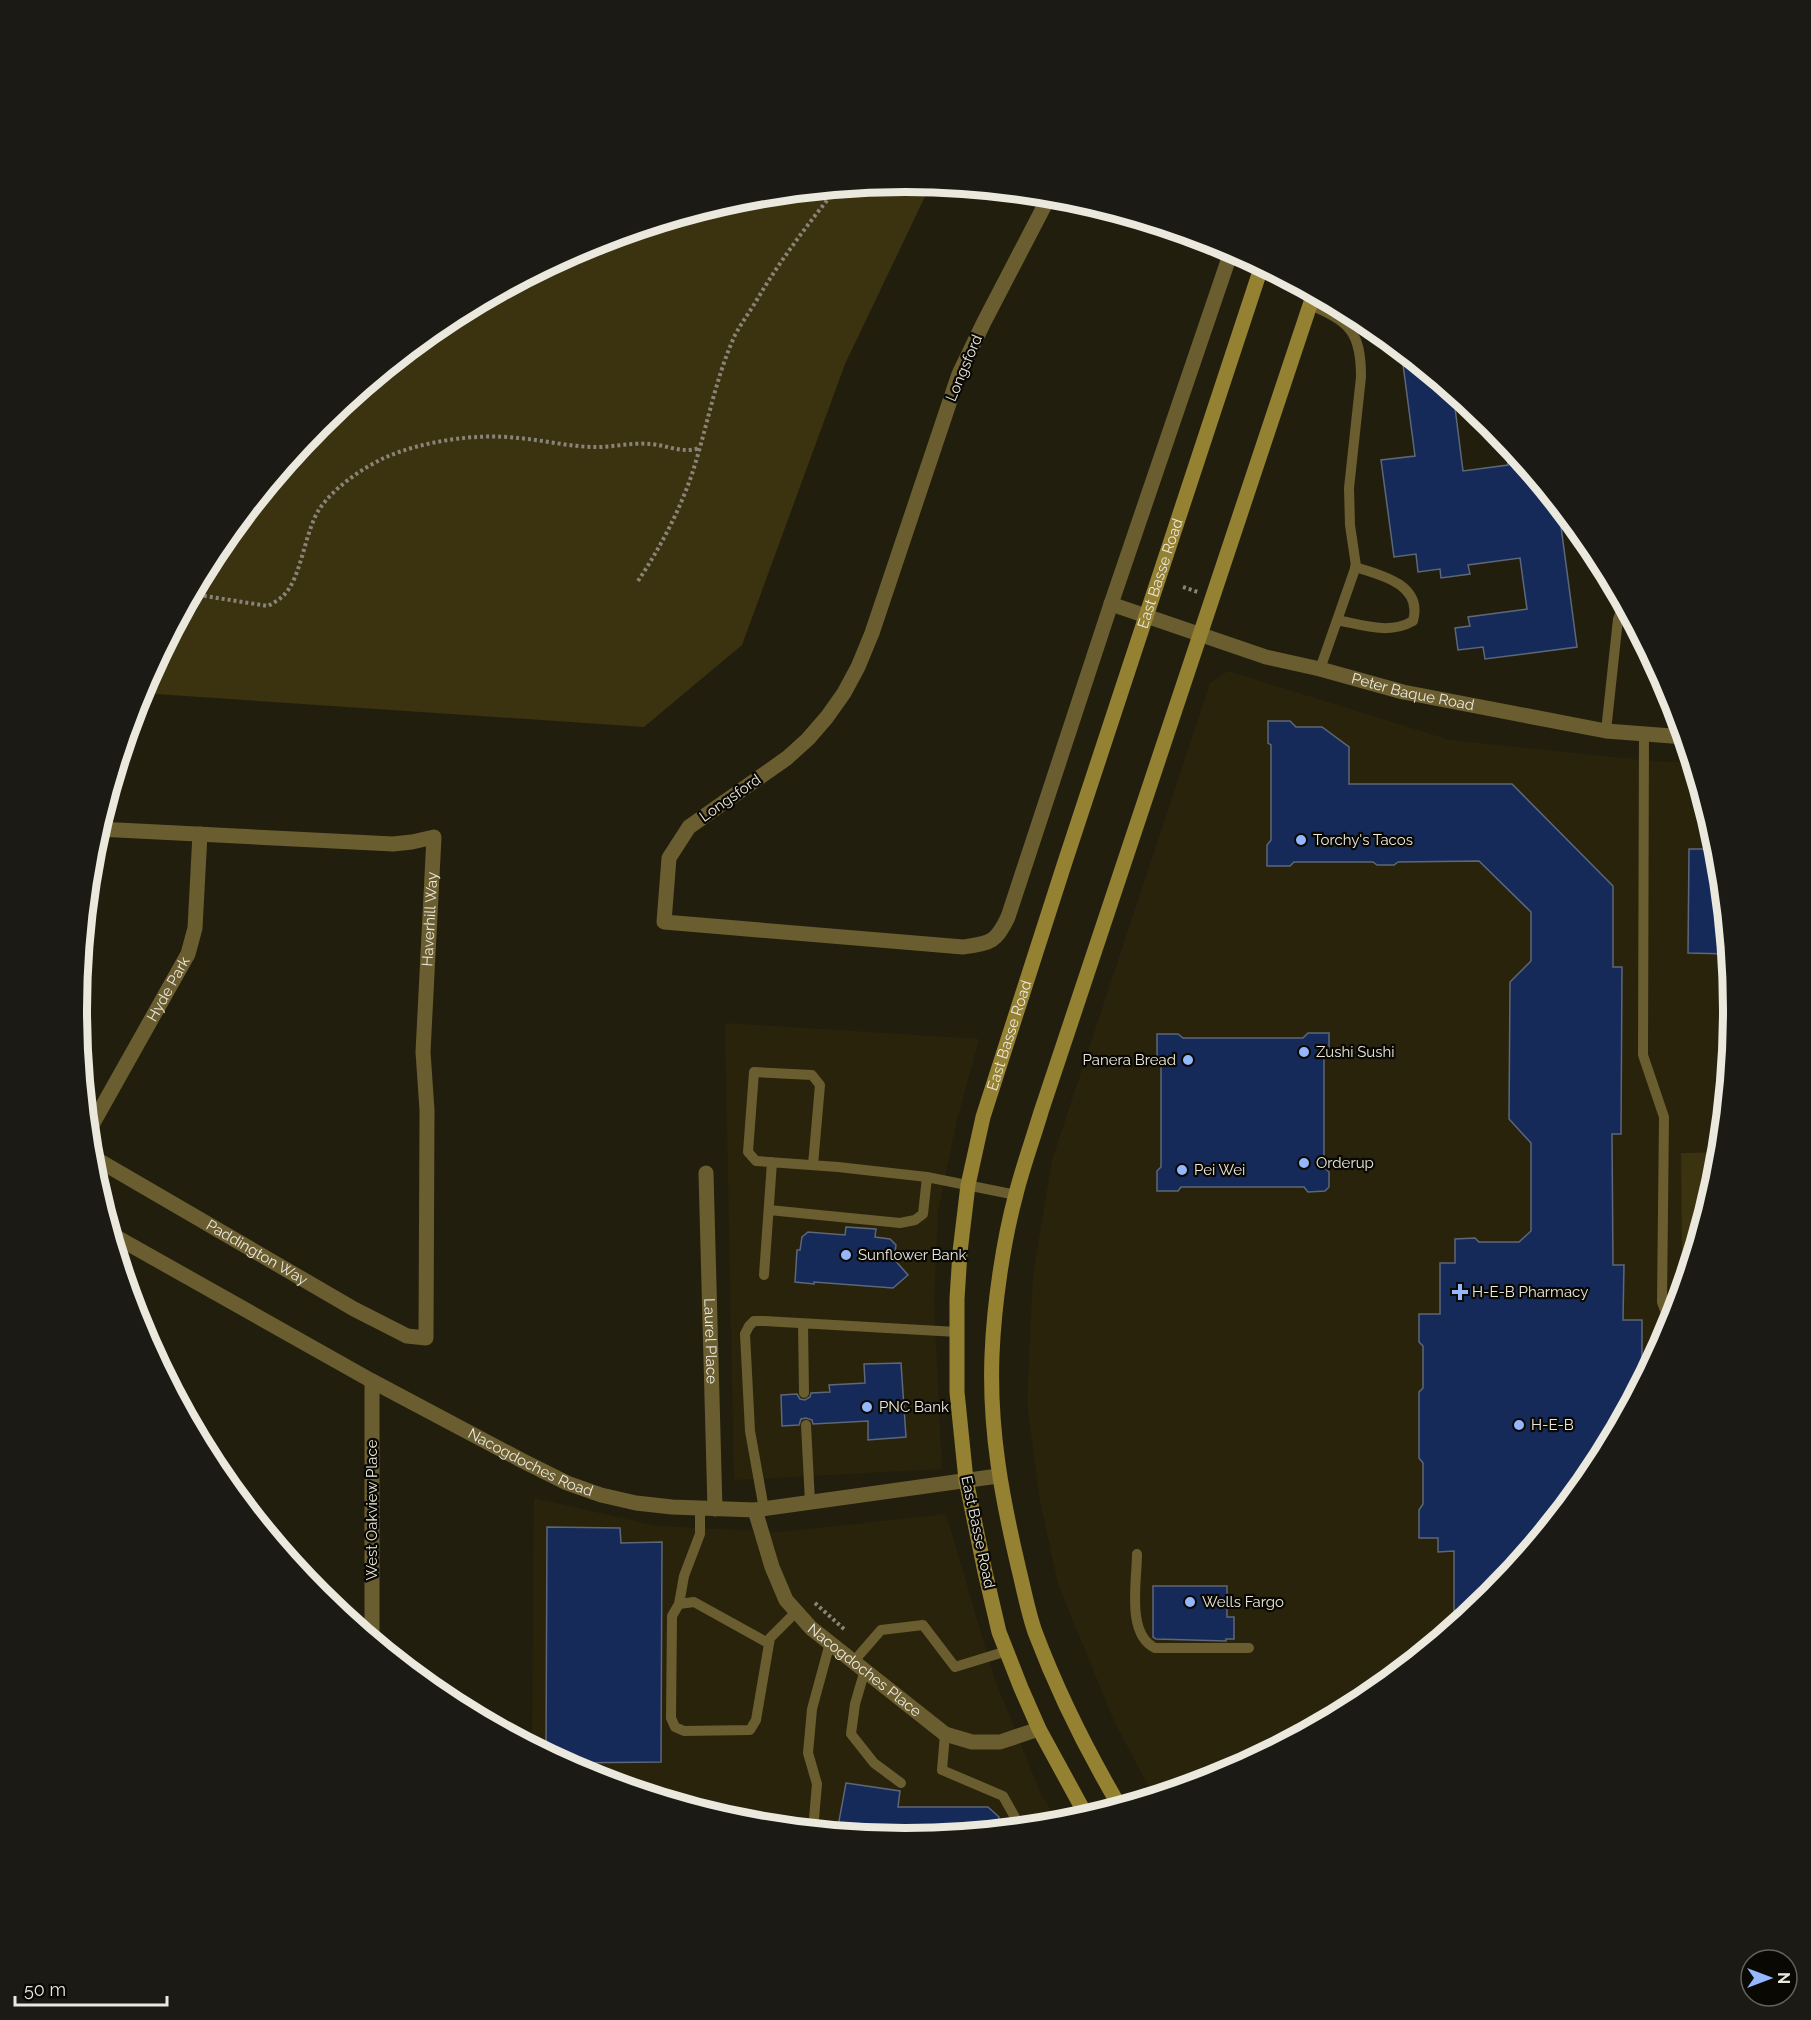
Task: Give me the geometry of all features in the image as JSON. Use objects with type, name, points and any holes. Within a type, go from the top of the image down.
[{"type":"main road","name":"East Basse Road","points":[[1083,1809],[1039,1729],[999,1632],[985,1572],[966,1480],[957,1392],[960,1252],[969,1185],[986,1106],[1260,272]]},
{"type":"main road","name":"East Basse Road","points":[[1117,1801],[1082,1738],[1034,1630],[1007,1521],[998,1476],[992,1416],[992,1354],[1000,1278],[1016,1195],[1045,1101],[1312,299]]},
{"type":"street","name":"Longsford","points":[[1045,204],[959,374],[872,633],[858,667],[833,709],[808,739],[787,758],[689,827],[669,858],[664,922],[963,947],[986,944],[996,939],[1008,916],[1229,258]]},
{"type":"street","points":[[1111,604],[1147,616]]},
{"type":"street","name":"Peter Baque Road","points":[[1147,616],[1266,657],[1403,692],[1606,731],[1677,736]]},
{"type":"street","name":"Haverhill Way","points":[[108,829],[393,844],[434,837],[423,1052],[427,1110],[426,1338]]},
{"type":"street","name":"Hyde Park","points":[[95,1120],[188,954],[195,928],[200,834]]},
{"type":"street","name":"Paddington Way","points":[[102,1162],[354,1309],[407,1336],[426,1338]]},
{"type":"street","name":"Laurel Place","points":[[706,1173],[707,1509]]},
{"type":"street","name":"Nacogdoches Road","points":[[120,1238],[372,1381],[567,1483],[601,1495],[672,1508],[759,1510],[998,1476]]},
{"type":"street","name":"West Oakview Place","points":[[372,1381],[372,1630]]},
{"type":"street","name":"Nacogdoches Place","points":[[759,1510],[772,1567],[786,1600],[811,1628],[945,1734],[972,1743],[1000,1743],[1039,1729]]},
{"type":"lane","points":[[1313,300],[1353,332],[1360,353],[1361,377],[1349,488],[1350,525],[1356,567],[1320,669]]},
{"type":"lane","points":[[1337,620],[1378,629],[1402,628],[1413,621],[1417,609],[1412,597],[1396,582],[1356,567]]},
{"type":"lane","points":[[1606,731],[1620,613]]},
{"type":"lane","points":[[1644,733],[1643,1055],[1664,1117],[1662,1302],[1666,1313]]},
{"type":"lane","points":[[813,1165],[820,1085],[812,1075],[754,1072],[748,1152],[756,1161],[927,1177],[1016,1195]]},
{"type":"lane","points":[[764,1275],[772,1162]]},
{"type":"lane","points":[[769,1210],[900,1223],[915,1220],[923,1214],[927,1177]]},
{"type":"lane","points":[[759,1510],[750,1431],[745,1334],[754,1321],[957,1332]]},
{"type":"lane","points":[[803,1324],[804,1393]]},
{"type":"lane","points":[[806,1425],[810,1503]]},
{"type":"lane","points":[[707,1509],[684,1576],[679,1604],[672,1616],[671,1718],[675,1728],[684,1731],[750,1730],[756,1720],[768,1643],[770,1638],[796,1612]]},
{"type":"lane","points":[[1137,1554],[1136,1619],[1148,1644],[1155,1648],[1249,1648]]},
{"type":"lane","points":[[679,1604],[694,1602],[768,1643]]},
{"type":"lane","points":[[901,1782],[874,1763],[851,1734],[859,1666],[881,1630],[923,1625],[955,1667],[1007,1651]]},
{"type":"lane","points":[[814,1823],[817,1784],[808,1753],[812,1709],[830,1643]]},
{"type":"lane","points":[[945,1734],[942,1770],[1004,1796],[1017,1820]]},
{"type":"path","points":[[638,581],[669,528],[692,475],[719,380],[736,334],[788,250],[831,195]]},
{"type":"path","points":[[200,595],[268,606],[284,596],[294,580],[319,509],[341,485],[370,466],[384,458],[413,448],[486,436],[517,437],[592,447],[649,444],[689,451],[699,448]]},
{"type":"path","points":[[1183,587],[1201,593]]},
{"type":"path","points":[[812,1600],[850,1635]]},
{"type":"shaded area","points":[[927,192],[845,364],[742,645],[644,727],[150,694],[171,648],[225,555],[290,470],[366,395],[451,329],[543,276],[642,235],[694,219],[746,207],[799,199],[852,193]]},
{"type":"shaded area","points":[[1228,671],[1450,740],[1661,762],[1685,762],[1708,850],[1717,903],[1724,1010],[1722,1064],[1711,1152],[1681,1153],[1681,1273],[1640,1372],[1586,1465],[1555,1508],[1521,1550],[1484,1589],[1404,1659],[1360,1691],[1268,1744],[1219,1766],[1151,1791],[1114,1721],[1058,1584],[1040,1501],[1027,1402],[1033,1275],[1052,1160],[1210,683]]},
{"type":"shaded area","points":[[725,1023],[979,1039],[956,1124],[938,1212],[934,1303],[942,1469],[734,1480]]},
{"type":"shaded area","points":[[1711,1152],[1696,1222],[1682,1270],[1681,1153]]},
{"type":"shaded area","points":[[534,1498],[657,1526],[781,1532],[946,1514],[995,1680],[1041,1794],[1054,1815],[959,1827],[852,1827],[799,1821],[746,1813],[694,1801],[642,1785],[592,1766],[532,1738]]},
{"type":"building","points":[[1402,360],[1454,404],[1463,471],[1508,465],[1507,455],[1560,519],[1577,647],[1485,659],[1483,647],[1458,650],[1455,628],[1470,626],[1468,617],[1527,609],[1520,558],[1468,565],[1470,574],[1441,578],[1440,569],[1418,572],[1416,554],[1394,557],[1381,460],[1415,456]]},
{"type":"building","points":[[1268,721],[1290,721],[1296,727],[1322,727],[1349,747],[1349,784],[1512,784],[1613,886],[1613,967],[1622,967],[1621,1134],[1612,1134],[1613,1265],[1624,1265],[1623,1320],[1642,1320],[1642,1368],[1586,1465],[1555,1508],[1521,1550],[1454,1617],[1454,1551],[1438,1552],[1438,1538],[1419,1538],[1419,1510],[1423,1504],[1423,1463],[1419,1458],[1419,1392],[1423,1388],[1423,1346],[1419,1342],[1419,1314],[1440,1314],[1440,1263],[1455,1263],[1455,1239],[1475,1238],[1479,1242],[1519,1242],[1531,1231],[1531,1143],[1509,1119],[1510,982],[1531,961],[1531,912],[1479,861],[1398,862],[1394,865],[1377,865],[1373,862],[1294,862],[1290,866],[1267,866],[1267,845],[1271,840],[1271,745],[1268,743]]},
{"type":"building","points":[[1689,849],[1708,849],[1717,903],[1722,954],[1688,953]]},
{"type":"building","points":[[1308,1033],[1329,1033],[1329,1054],[1324,1059],[1324,1167],[1329,1172],[1329,1187],[1325,1191],[1308,1192],[1304,1187],[1181,1187],[1178,1191],[1157,1191],[1157,1171],[1161,1167],[1161,1059],[1157,1056],[1157,1034],[1178,1034],[1183,1038],[1303,1038]]},
{"type":"building","name":"Sunflower Bank","points":[[846,1227],[876,1229],[875,1237],[890,1239],[896,1245],[894,1259],[908,1275],[893,1288],[795,1282],[797,1250],[800,1250],[802,1237],[808,1232],[845,1235]]},
{"type":"building","name":"PNC Bank","points":[[901,1363],[906,1437],[868,1440],[868,1421],[813,1424],[812,1420],[806,1418],[801,1419],[799,1425],[782,1426],[781,1395],[797,1394],[800,1399],[805,1400],[810,1397],[811,1393],[830,1392],[829,1385],[865,1383],[864,1364]]},
{"type":"building","points":[[547,1527],[620,1528],[621,1543],[662,1542],[661,1762],[585,1763],[546,1745]]},
{"type":"building","name":"Wells Fargo","points":[[1153,1586],[1227,1586],[1227,1617],[1234,1617],[1234,1639],[1226,1639],[1226,1641],[1156,1639],[1153,1637]]},
{"type":"building","points":[[846,1783],[900,1791],[898,1807],[988,1807],[999,1817],[999,1823],[959,1827],[838,1825]]},
{"type":"place","name":"Torchy's Tacos","points":[[1301,840]]},
{"type":"place","name":"Zushi Sushi","points":[[1304,1052]]},
{"type":"place","name":"Panera Bread","points":[[1188,1060]]},
{"type":"place","name":"Orderup","points":[[1304,1163]]},
{"type":"place","name":"Pei Wei","points":[[1182,1170]]},
{"type":"place","name":"Sunflower Bank","points":[[846,1255]]},
{"type":"place","name":"H-E-B Pharmacy","points":[[1460,1292]]},
{"type":"place","name":"PNC Bank","points":[[867,1407]]},
{"type":"place","name":"H-E-B","points":[[1519,1425]]},
{"type":"place","name":"Wells Fargo","points":[[1190,1602]]}]
